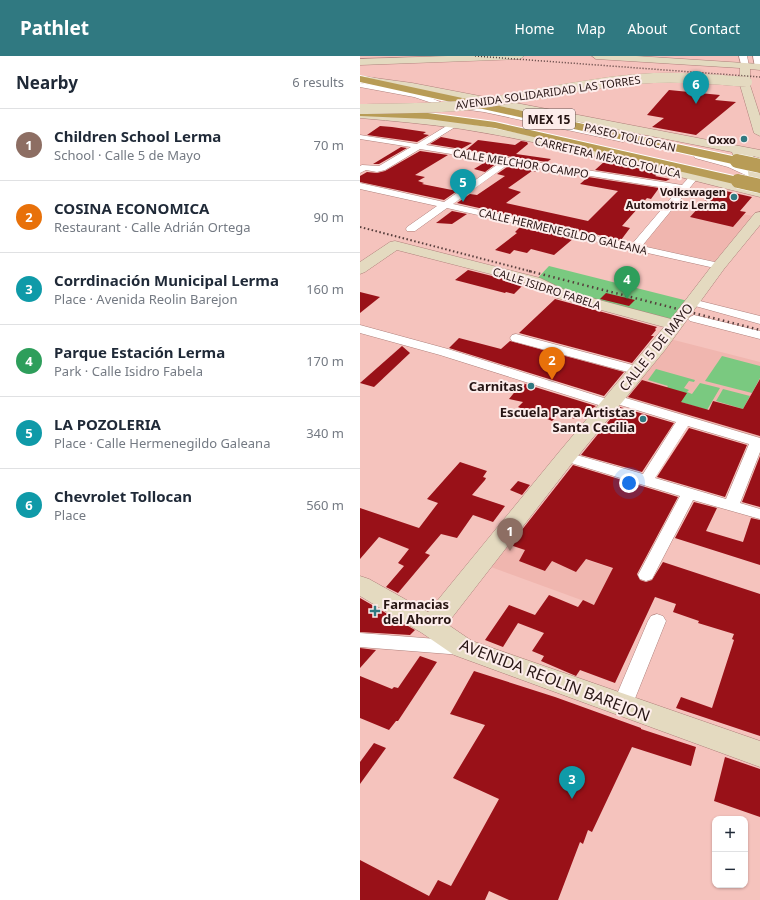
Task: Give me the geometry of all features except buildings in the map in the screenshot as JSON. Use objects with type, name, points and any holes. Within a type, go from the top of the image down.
[{"type":"highway","name":"PASEO TOLLOCAN","points":[[360,81],[452,98],[737,161],[758,176]]},
{"type":"highway","name":"PASEO TOLLOCAN","points":[[360,114],[428,116],[495,125],[737,184],[758,176]]},
{"type":"main road","points":[[360,62],[520,56]]},
{"type":"main road","name":"AVENIDA SOLIDARIDAD LAS TORRES","points":[[596,56],[744,61],[758,73]]},
{"type":"main road","points":[[744,61],[745,85],[760,133]]},
{"type":"main road","name":"AVENIDA SOLIDARIDAD LAS TORRES","points":[[360,109],[431,108],[468,105],[584,86],[638,79],[703,78],[758,73]]},
{"type":"main road","points":[[360,81],[384,81],[760,154]]},
{"type":"main road","name":"CARRETERA MÉXICO-TOLUCA","points":[[360,114],[456,124],[503,132],[694,177],[737,184],[760,193]]},
{"type":"main road","points":[[720,147],[760,146]]},
{"type":"main road","points":[[720,147],[751,159],[758,176]]},
{"type":"main road","name":"CALLE 5 DE MAYO","points":[[431,626],[566,457],[639,371],[684,322],[692,302],[760,216]]},
{"type":"main road","name":"CALLE ISIDRO FABELA","points":[[360,269],[395,246],[535,281],[563,295],[684,322]]},
{"type":"main road","name":"AVENIDA REOLIN BAREJON","points":[[360,585],[431,626],[463,648],[760,754]]},
{"type":"street","points":[[757,56],[758,73]]},
{"type":"street","points":[[360,81],[416,95],[441,104],[484,110],[712,159],[758,176]]},
{"type":"street","points":[[360,105],[441,104]]},
{"type":"street","points":[[360,170],[365,167],[377,170],[382,168],[456,124]]},
{"type":"street","name":"CALLE MELCHOR OCAMPO","points":[[360,137],[683,188]]},
{"type":"street","points":[[411,229],[509,160]]},
{"type":"street","points":[[635,247],[683,188],[694,177]]},
{"type":"street","name":"CALLE HERMENEGILDO GALEANA","points":[[360,186],[720,266]]},
{"type":"street","points":[[692,302],[760,320]]},
{"type":"street","points":[[684,322],[760,335]]},
{"type":"street","points":[[360,329],[444,352],[612,402],[759,442],[731,505]]},
{"type":"street","points":[[516,338],[639,371]]},
{"type":"street","points":[[646,481],[684,421]]},
{"type":"street","points":[[566,457],[760,514]]},
{"type":"street","points":[[646,575],[689,493]]},
{"type":"street","points":[[622,706],[657,621]]},
{"type":"street","points":[[360,640],[463,648]]},
{"type":"shaded area","points":[[678,202],[753,216],[718,262],[640,245]]},
{"type":"shaded area","points":[[670,339],[760,362],[760,439],[622,399]]},
{"type":"shaded area","points":[[513,534],[628,574],[595,605],[491,567]]},
{"type":"green space","points":[[549,266],[692,302],[675,325],[535,281]]},
{"type":"green space","points":[[722,356],[760,366],[760,378],[752,393],[705,381]]},
{"type":"green space","points":[[656,369],[695,380],[694,382],[689,381],[684,388],[689,390],[687,392],[692,394],[700,383],[720,388],[707,410],[661,396],[668,386],[648,380]]},
{"type":"green space","points":[[723,389],[750,396],[743,409],[716,401]]},
{"type":"railway","points":[[475,56],[760,77]]},
{"type":"railway","points":[[360,227],[533,272]]},
{"type":"railway","points":[[529,271],[760,330]]},
{"type":"place","name":"Chevrolet Tollocan","points":[[696,104]]},
{"type":"place","name":"Oxxo","points":[[744,139]]},
{"type":"place","name":"Volkswagen Automotriz Lerma","points":[[734,197]]},
{"type":"place","name":"LA POZOLERIA","points":[[463,202]]},
{"type":"place","name":"Parque Estación Lerma","points":[[627,299]]},
{"type":"place","name":"COSINA ECONOMICA","points":[[552,380]]},
{"type":"place","name":"Carnitas","points":[[531,386]]},
{"type":"place","name":"Escuela Para Artistas Santa Cecilia","points":[[643,419]]},
{"type":"place","name":"Children School Lerma","points":[[510,551]]},
{"type":"place","name":"Farmacias del Ahorro","points":[[375,611]]},
{"type":"place","name":"Corrdinación Municipal Lerma","points":[[572,799]]}]
